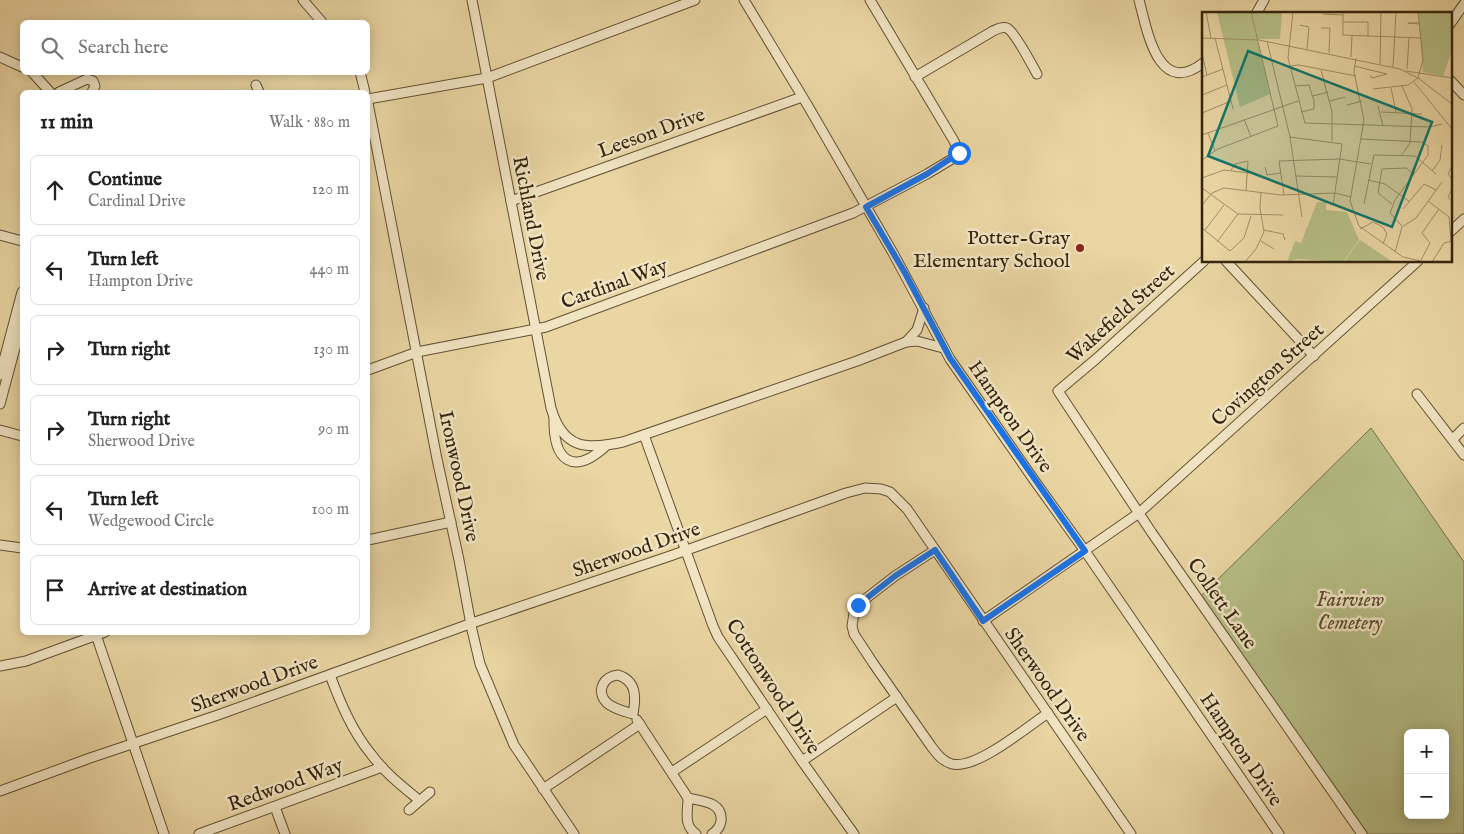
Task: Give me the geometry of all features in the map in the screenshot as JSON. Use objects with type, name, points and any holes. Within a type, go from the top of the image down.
[{"type":"street","points":[[303,0],[320,20]]},
{"type":"street","name":"Richland Drive","points":[[472,0],[554,416],[562,433],[569,439],[584,446],[608,445]]},
{"type":"street","points":[[370,99],[487,78],[695,0]]},
{"type":"street","name":"Hampton Drive","points":[[744,0],[924,308],[943,348],[1279,834]]},
{"type":"street","points":[[870,0],[916,77],[993,31],[1003,27],[1013,33],[1038,74]]},
{"type":"street","points":[[1139,0],[1152,47],[1166,66],[1178,73],[1184,73],[1202,64]]},
{"type":"street","points":[[1257,12],[1264,0]]},
{"type":"street","points":[[1452,21],[1464,4]]},
{"type":"street","points":[[0,57],[20,65]]},
{"type":"street","points":[[35,75],[48,90]]},
{"type":"street","points":[[361,75],[364,90]]},
{"type":"street","name":"Cardinal Way","points":[[370,369],[417,352],[536,330],[785,240],[866,207],[927,174],[959,153],[954,141],[916,77]]},
{"type":"street","points":[[63,90],[87,79],[93,81],[95,86],[93,90]]},
{"type":"street","points":[[1452,82],[1464,95]]},
{"type":"street","name":"Leeson Drive","points":[[511,201],[802,97]]},
{"type":"street","name":"Ironwood Drive","points":[[370,113],[470,624],[484,673],[514,745],[574,834]]},
{"type":"street","points":[[1452,230],[1464,219]]},
{"type":"street","points":[[0,235],[20,240]]},
{"type":"street","name":"Wakefield Street","points":[[1058,391],[1102,354],[1203,262]]},
{"type":"street","points":[[1227,262],[1314,356]]},
{"type":"street","name":"Covington Street","points":[[983,621],[1139,513],[1417,262]]},
{"type":"street","points":[[0,375],[20,300]]},
{"type":"street","points":[[906,342],[917,330],[924,308]]},
{"type":"street","points":[[0,404],[20,329]]},
{"type":"street","points":[[554,416],[556,446],[567,459],[578,462],[588,460],[608,445],[644,435],[906,342],[916,341],[943,348]]},
{"type":"street","name":"Collett Lane","points":[[1058,391],[1139,513],[1362,834]]},
{"type":"street","points":[[1417,394],[1464,455]]},
{"type":"street","points":[[1452,439],[1464,428]]},
{"type":"street","points":[[0,430],[20,435]]},
{"type":"street","name":"Cottonwood Drive","points":[[644,435],[718,637],[854,834]]},
{"type":"street","name":"Sherwood Drive","points":[[0,791],[846,493],[873,487],[890,492],[913,517],[1131,834]]},
{"type":"street","points":[[370,540],[451,522]]},
{"type":"street","points":[[0,546],[20,548]]},
{"type":"street","points":[[935,550],[895,576],[864,600],[858,605],[853,616],[852,626],[854,634],[897,697],[940,757],[952,764],[978,760],[1048,713]]},
{"type":"street","points":[[2,666],[26,661],[96,635]]},
{"type":"street","points":[[99,635],[133,744],[164,834]]},
{"type":"street","points":[[330,675],[353,726],[367,750],[382,767],[419,800]]},
{"type":"street","points":[[632,714],[635,692],[632,684],[626,678],[618,675],[607,678],[601,689],[604,699],[617,709],[632,714],[640,724],[688,798],[687,821],[690,828],[696,834]]},
{"type":"street","points":[[802,761],[897,697]]},
{"type":"street","points":[[672,772],[767,709]]},
{"type":"street","points":[[543,789],[640,724]]},
{"type":"street","name":"Redwood Way","points":[[199,834],[382,767]]},
{"type":"street","points":[[409,810],[430,792]]},
{"type":"street","points":[[688,798],[717,807],[721,822],[718,829],[712,834]]},
{"type":"street","points":[[275,807],[285,834]]},
{"type":"green space","name":"Fairview Cemetery","points":[[1371,428],[1464,562],[1464,834],[1366,834],[1201,596]]},
{"type":"place","name":"Potter-Gray Elementary School","points":[[1080,248]]},
{"type":"route","points":[[858,605],[895,576],[935,550],[983,621],[1085,551],[943,348],[905,273],[866,207],[953,159],[959,153]]}]
